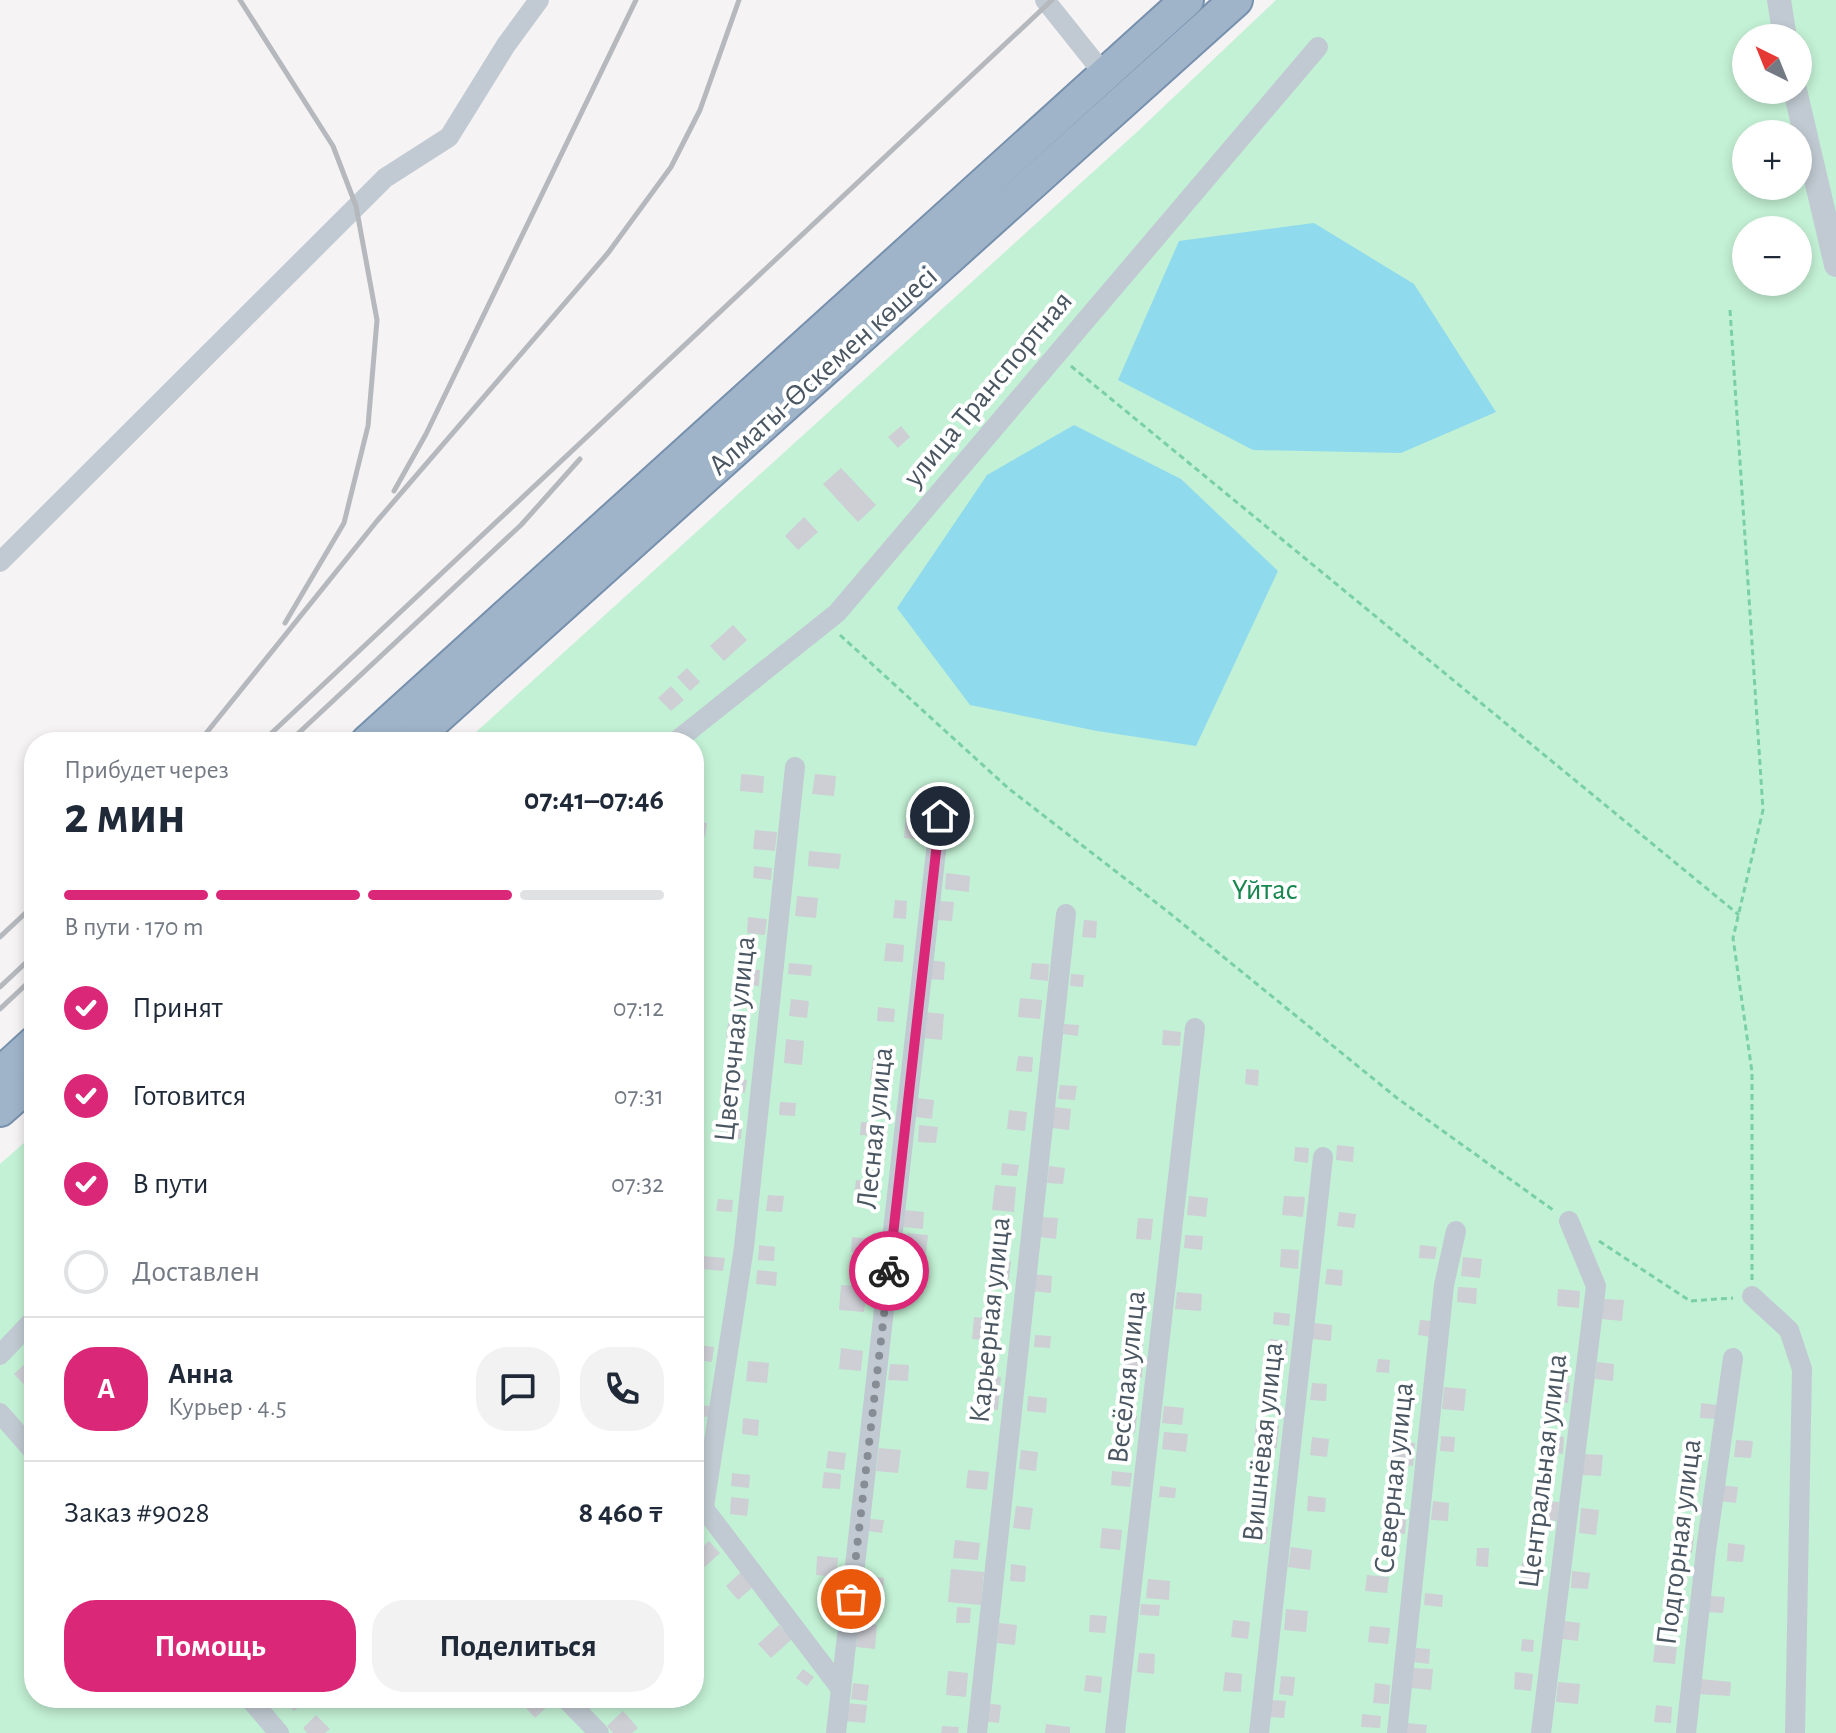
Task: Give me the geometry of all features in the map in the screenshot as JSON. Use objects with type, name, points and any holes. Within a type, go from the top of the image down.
[{"type":"highway","name":"Алматы-Өскемен көшесі","points":[[378,732],[1187,0]]},
{"type":"highway","name":"Алматы-Өскемен көшесі","points":[[421,732],[1236,0]]},
{"type":"highway","points":[[0,1074],[24,1052]]},
{"type":"highway","points":[[0,1110],[24,1089]]},
{"type":"street","points":[[0,562],[385,178],[449,137],[506,45],[539,0]]},
{"type":"street","points":[[1045,0],[1104,74]]},
{"type":"street","points":[[1779,0],[1783,24]]},
{"type":"street","name":"улица Транспортная","points":[[688,732],[826,622],[1318,47]]},
{"type":"street","points":[[1798,104],[1836,265]]},
{"type":"street","name":"Цветочная улица","points":[[704,1473],[744,1247],[795,767]]},
{"type":"street","name":"Лесная улица","points":[[836,1733],[940,816]]},
{"type":"street","name":"Карьерная улица","points":[[977,1733],[1066,914]]},
{"type":"street","name":"Весёлая улица","points":[[1115,1733],[1195,1028]]},
{"type":"street","name":"Вишнёвая улица","points":[[1259,1733],[1323,1157]]},
{"type":"street","name":"Центральная улица","points":[[1541,1733],[1596,1286],[1569,1221]]},
{"type":"street","name":"Северная улица","points":[[1397,1733],[1444,1285],[1456,1231]]},
{"type":"street","points":[[1752,1296],[1789,1330],[1802,1369],[1795,1733]]},
{"type":"street","points":[[0,1355],[24,1330]]},
{"type":"street","name":"Подгорная улица","points":[[1686,1733],[1706,1550],[1733,1358]]},
{"type":"street","points":[[0,1413],[24,1441]]},
{"type":"street","points":[[704,1508],[841,1689]]},
{"type":"street","points":[[258,1708],[279,1733]]},
{"type":"street","points":[[575,1708],[599,1733]]},
{"type":"path","points":[[826,622],[1008,788],[1167,911],[1397,1098],[1569,1221],[1690,1301],[1752,1296],[1752,1072],[1733,938],[1763,810],[1730,310]]},
{"type":"path","points":[[1057,355],[1739,915]]},
{"type":"green space","name":"Үйтас","points":[[1276,0],[1836,0],[1836,1733],[0,1733],[0,1164],[24,1143],[24,1708],[704,1708],[704,732],[476,732],[1137,132]]},
{"type":"water","points":[[1314,223],[1414,284],[1496,412],[1401,453],[1253,450],[1118,380],[1179,241]]},
{"type":"water","points":[[1074,425],[1181,479],[1278,571],[1196,746],[1097,731],[970,705],[897,608],[987,475]]},
{"type":"building","points":[[901,426],[910,437],[898,448],[888,437]]},
{"type":"building","points":[[841,468],[876,505],[858,522],[823,484]]},
{"type":"building","points":[[804,517],[818,532],[798,550],[785,536]]},
{"type":"building","points":[[733,625],[747,640],[724,661],[710,646]]},
{"type":"building","points":[[687,668],[700,682],[690,691],[677,677]]},
{"type":"building","points":[[671,686],[684,700],[671,711],[658,698]]},
{"type":"building","points":[[741,774],[764,776],[763,793],[740,791]]},
{"type":"building","points":[[815,774],[836,776],[834,796],[812,794]]},
{"type":"building","points":[[920,787],[936,788],[935,801],[919,799]]},
{"type":"building","points":[[955,807],[971,809],[970,821],[954,820]]},
{"type":"building","points":[[906,816],[925,818],[923,840],[904,838]]},
{"type":"building","points":[[755,830],[777,832],[775,851],[753,849]]},
{"type":"building","points":[[809,851],[841,854],[839,869],[808,866]]},
{"type":"building","points":[[754,866],[772,868],[771,880],[753,878]]},
{"type":"building","points":[[946,873],[970,876],[969,892],[945,889]]},
{"type":"building","points":[[797,896],[818,898],[816,918],[795,916]]},
{"type":"building","points":[[895,900],[907,901],[906,919],[893,918]]},
{"type":"building","points":[[938,901],[954,902],[952,921],[936,920]]},
{"type":"building","points":[[748,917],[767,919],[765,935],[747,933]]},
{"type":"building","points":[[1084,920],[1097,921],[1096,938],[1082,937]]},
{"type":"building","points":[[886,943],[904,945],[903,962],[884,961]]},
{"type":"building","points":[[928,960],[945,962],[944,980],[926,979]]},
{"type":"building","points":[[789,963],[812,965],[811,976],[788,974]]},
{"type":"building","points":[[1032,963],[1049,964],[1048,981],[1030,979]]},
{"type":"building","points":[[741,968],[760,970],[759,986],[740,985]]},
{"type":"building","points":[[1071,974],[1084,975],[1083,987],[1070,986]]},
{"type":"building","points":[[1020,998],[1042,1000],[1040,1019],[1018,1017]]},
{"type":"building","points":[[791,999],[809,1001],[807,1018],[789,1016]]},
{"type":"building","points":[[878,1007],[895,1009],[894,1022],[877,1021]]},
{"type":"building","points":[[925,1012],[944,1014],[942,1040],[923,1038]]},
{"type":"building","points":[[728,1023],[744,1025],[742,1039],[726,1037]]},
{"type":"building","points":[[1064,1024],[1079,1025],[1078,1036],[1063,1034]]},
{"type":"building","points":[[1163,1030],[1181,1032],[1180,1046],[1162,1045]]},
{"type":"building","points":[[786,1039],[804,1041],[802,1065],[784,1063]]},
{"type":"building","points":[[1018,1056],[1033,1057],[1032,1072],[1016,1071]]},
{"type":"building","points":[[873,1058],[891,1059],[889,1081],[870,1080]]},
{"type":"building","points":[[1246,1069],[1259,1070],[1258,1086],[1245,1084]]},
{"type":"building","points":[[728,1078],[747,1080],[745,1093],[727,1091]]},
{"type":"building","points":[[1060,1085],[1077,1086],[1075,1100],[1058,1099]]},
{"type":"building","points":[[917,1098],[934,1100],[932,1119],[916,1117]]},
{"type":"building","points":[[780,1102],[796,1103],[795,1116],[779,1115]]},
{"type":"building","points":[[1054,1107],[1071,1109],[1069,1130],[1052,1128]]},
{"type":"building","points":[[1009,1110],[1027,1112],[1025,1131],[1007,1129]]},
{"type":"building","points":[[861,1122],[877,1123],[875,1136],[860,1135]]},
{"type":"building","points":[[919,1125],[938,1127],[936,1143],[918,1142]]},
{"type":"building","points":[[727,1126],[742,1127],[741,1139],[726,1138]]},
{"type":"building","points":[[1337,1145],[1354,1147],[1353,1162],[1336,1160]]},
{"type":"building","points":[[1295,1147],[1309,1148],[1308,1163],[1294,1161]]},
{"type":"building","points":[[1002,1163],[1019,1165],[1017,1176],[1001,1175]]},
{"type":"building","points":[[1049,1166],[1065,1168],[1063,1184],[1047,1183]]},
{"type":"building","points":[[856,1180],[879,1182],[877,1200],[854,1198]]},
{"type":"building","points":[[995,1185],[1016,1187],[1014,1212],[992,1210]]},
{"type":"building","points":[[768,1195],[784,1196],[782,1212],[766,1211]]},
{"type":"building","points":[[1189,1196],[1208,1198],[1206,1217],[1187,1215]]},
{"type":"building","points":[[1284,1196],[1305,1197],[1303,1217],[1282,1215]]},
{"type":"building","points":[[718,1199],[733,1200],[732,1212],[716,1211]]},
{"type":"building","points":[[904,1210],[924,1212],[923,1229],[903,1227]]},
{"type":"building","points":[[1339,1212],[1356,1214],[1354,1228],[1337,1226]]},
{"type":"building","points":[[1041,1217],[1058,1218],[1056,1239],[1039,1237]]},
{"type":"building","points":[[1138,1218],[1153,1219],[1151,1240],[1136,1239]]},
{"type":"building","points":[[907,1233],[928,1235],[926,1254],[905,1252]]},
{"type":"building","points":[[1185,1235],[1203,1236],[1202,1250],[1184,1248]]},
{"type":"building","points":[[852,1237],[871,1239],[869,1254],[851,1252]]},
{"type":"building","points":[[759,1245],[775,1247],[774,1261],[758,1260]]},
{"type":"building","points":[[1420,1245],[1437,1247],[1435,1259],[1419,1258]]},
{"type":"building","points":[[1281,1249],[1299,1250],[1298,1269],[1280,1267]]},
{"type":"building","points":[[704,1256],[725,1258],[723,1271],[704,1269]]},
{"type":"building","points":[[1463,1257],[1482,1259],[1480,1278],[1461,1276]]},
{"type":"building","points":[[994,1260],[1011,1261],[1009,1279],[992,1277]]},
{"type":"building","points":[[1327,1269],[1343,1270],[1342,1286],[1325,1284]]},
{"type":"building","points":[[757,1270],[777,1272],[776,1286],[756,1284]]},
{"type":"building","points":[[898,1271],[911,1273],[910,1288],[897,1287]]},
{"type":"building","points":[[1032,1274],[1052,1276],[1051,1293],[1030,1291]]},
{"type":"building","points":[[841,1285],[867,1287],[864,1312],[839,1310]]},
{"type":"building","points":[[1458,1287],[1477,1288],[1476,1304],[1457,1302]]},
{"type":"building","points":[[1558,1289],[1580,1291],[1579,1308],[1557,1306]]},
{"type":"building","points":[[1177,1292],[1202,1294],[1201,1311],[1175,1309]]},
{"type":"building","points":[[1603,1299],[1624,1300],[1622,1321],[1601,1319]]},
{"type":"building","points":[[1274,1312],[1290,1314],[1289,1326],[1273,1324]]},
{"type":"building","points":[[974,1317],[1002,1320],[1000,1342],[972,1339]]},
{"type":"building","points":[[1420,1320],[1433,1321],[1431,1337],[1418,1335]]},
{"type":"building","points":[[1314,1323],[1332,1325],[1331,1341],[1312,1339]]},
{"type":"building","points":[[1035,1335],[1051,1336],[1050,1348],[1034,1347]]},
{"type":"building","points":[[1124,1336],[1144,1338],[1142,1353],[1123,1352]]},
{"type":"building","points":[[1270,1339],[1288,1341],[1286,1360],[1268,1358]]},
{"type":"building","points":[[704,1346],[714,1347],[712,1362],[704,1361]]},
{"type":"building","points":[[841,1348],[863,1351],[861,1371],[839,1369]]},
{"type":"building","points":[[1124,1358],[1143,1360],[1142,1378],[1123,1376]]},
{"type":"building","points":[[1378,1359],[1390,1360],[1389,1373],[1376,1372]]},
{"type":"building","points":[[748,1361],[769,1363],[767,1383],[746,1381]]},
{"type":"building","points":[[1597,1362],[1614,1364],[1613,1381],[1595,1379]]},
{"type":"building","points":[[890,1364],[909,1365],[908,1381],[888,1380]]},
{"type":"building","points":[[24,1365],[24,1385],[14,1374]]},
{"type":"building","points":[[983,1375],[1001,1377],[998,1410],[980,1409]]},
{"type":"building","points":[[1550,1381],[1570,1383],[1568,1403],[1548,1402]]},
{"type":"building","points":[[1312,1383],[1327,1384],[1326,1401],[1310,1400]]},
{"type":"building","points":[[1444,1387],[1466,1389],[1464,1411],[1442,1409]]},
{"type":"building","points":[[1028,1396],[1047,1398],[1046,1413],[1027,1411]]},
{"type":"building","points":[[1701,1403],[1717,1405],[1716,1419],[1700,1418]]},
{"type":"building","points":[[704,1406],[712,1406],[711,1417],[704,1417]]},
{"type":"building","points":[[1164,1406],[1184,1408],[1182,1425],[1162,1423]]},
{"type":"building","points":[[1119,1414],[1137,1416],[1135,1433],[1117,1431]]},
{"type":"building","points":[[743,1418],[759,1420],[758,1436],[742,1434]]},
{"type":"building","points":[[1256,1422],[1279,1425],[1277,1448],[1254,1446]]},
{"type":"building","points":[[1164,1432],[1188,1434],[1186,1452],[1162,1449]]},
{"type":"building","points":[[1549,1435],[1564,1437],[1563,1454],[1547,1452]]},
{"type":"building","points":[[1441,1436],[1455,1437],[1454,1452],[1440,1451]]},
{"type":"building","points":[[1312,1437],[1329,1439],[1327,1457],[1310,1455]]},
{"type":"building","points":[[1736,1440],[1753,1441],[1751,1458],[1734,1457]]},
{"type":"building","points":[[1394,1441],[1415,1443],[1413,1466],[1391,1464]]},
{"type":"building","points":[[879,1448],[901,1450],[898,1473],[876,1471]]},
{"type":"building","points":[[1021,1450],[1038,1452],[1036,1471],[1019,1469]]},
{"type":"building","points":[[828,1451],[846,1453],[844,1470],[826,1468]]},
{"type":"building","points":[[1256,1451],[1274,1452],[1272,1469],[1254,1467]]},
{"type":"building","points":[[1584,1454],[1603,1455],[1601,1476],[1582,1475]]},
{"type":"building","points":[[968,1470],[989,1472],[987,1490],[966,1488]]},
{"type":"building","points":[[1112,1471],[1132,1473],[1130,1487],[1111,1485]]},
{"type":"building","points":[[824,1472],[841,1474],[840,1489],[822,1488]]},
{"type":"building","points":[[1679,1472],[1701,1474],[1699,1492],[1678,1490]]},
{"type":"building","points":[[732,1473],[750,1475],[749,1488],[731,1486]]},
{"type":"building","points":[[1720,1485],[1738,1487],[1736,1503],[1719,1501]]},
{"type":"building","points":[[1160,1486],[1176,1488],[1175,1498],[1159,1497]]},
{"type":"building","points":[[1308,1496],[1326,1498],[1325,1512],[1307,1511]]},
{"type":"building","points":[[731,1497],[749,1499],[747,1516],[730,1514]]},
{"type":"building","points":[[1536,1500],[1559,1502],[1557,1521],[1534,1519]]},
{"type":"building","points":[[1433,1501],[1449,1503],[1448,1521],[1431,1520]]},
{"type":"building","points":[[1016,1506],[1033,1508],[1030,1530],[1013,1528]]},
{"type":"building","points":[[1581,1508],[1599,1510],[1596,1535],[1579,1533]]},
{"type":"building","points":[[1387,1510],[1407,1512],[1405,1534],[1385,1532]]},
{"type":"building","points":[[870,1519],[884,1520],[882,1533],[868,1531]]},
{"type":"building","points":[[1251,1525],[1268,1527],[1266,1544],[1249,1542]]},
{"type":"building","points":[[1102,1528],[1122,1530],[1120,1550],[1100,1548]]},
{"type":"building","points":[[1674,1535],[1694,1537],[1692,1553],[1672,1551]]},
{"type":"building","points":[[955,1540],[980,1543],[978,1560],[953,1558]]},
{"type":"building","points":[[709,1541],[720,1553],[705,1567],[704,1566],[704,1545]]},
{"type":"building","points":[[1728,1543],[1745,1545],[1743,1562],[1727,1561]]},
{"type":"building","points":[[1291,1547],[1312,1550],[1310,1570],[1288,1567]]},
{"type":"building","points":[[1477,1548],[1489,1548],[1488,1567],[1476,1566]]},
{"type":"building","points":[[817,1556],[838,1558],[836,1577],[816,1575]]},
{"type":"building","points":[[1522,1562],[1544,1564],[1541,1589],[1520,1587]]},
{"type":"building","points":[[1675,1562],[1688,1563],[1686,1583],[1673,1581]]},
{"type":"building","points":[[1011,1564],[1026,1566],[1025,1582],[1010,1581]]},
{"type":"building","points":[[951,1569],[984,1572],[981,1605],[948,1602]]},
{"type":"building","points":[[1572,1571],[1590,1573],[1588,1589],[1571,1588]]},
{"type":"building","points":[[741,1572],[754,1586],[738,1600],[726,1586]]},
{"type":"building","points":[[1367,1575],[1389,1577],[1387,1593],[1365,1591]]},
{"type":"building","points":[[864,1576],[884,1578],[883,1594],[863,1592]]},
{"type":"building","points":[[1148,1579],[1170,1581],[1169,1600],[1146,1598]]},
{"type":"building","points":[[1425,1593],[1443,1595],[1442,1607],[1424,1605]]},
{"type":"building","points":[[1666,1594],[1683,1596],[1681,1608],[1665,1606]]},
{"type":"building","points":[[1708,1596],[1725,1597],[1723,1613],[1707,1612]]},
{"type":"building","points":[[1141,1604],[1160,1605],[1159,1616],[1140,1615]]},
{"type":"building","points":[[957,1607],[971,1608],[970,1623],[956,1623]]},
{"type":"building","points":[[1286,1609],[1308,1611],[1306,1632],[1284,1630]]},
{"type":"building","points":[[1090,1615],[1107,1616],[1105,1633],[1089,1632]]},
{"type":"building","points":[[1233,1620],[1250,1622],[1248,1639],[1231,1637]]},
{"type":"building","points":[[1564,1621],[1580,1623],[1578,1641],[1562,1639]]},
{"type":"building","points":[[858,1623],[877,1625],[875,1649],[856,1647]]},
{"type":"building","points":[[999,1623],[1017,1625],[1015,1645],[997,1643]]},
{"type":"building","points":[[779,1625],[792,1639],[771,1658],[758,1644]]},
{"type":"building","points":[[1370,1626],[1390,1628],[1388,1644],[1368,1642]]},
{"type":"building","points":[[1522,1639],[1534,1640],[1533,1652],[1521,1651]]},
{"type":"building","points":[[1655,1645],[1677,1647],[1675,1664],[1653,1662]]},
{"type":"building","points":[[1416,1648],[1430,1649],[1429,1664],[1414,1662]]},
{"type":"building","points":[[1139,1653],[1155,1654],[1154,1674],[1137,1672]]},
{"type":"building","points":[[1413,1668],[1433,1669],[1431,1690],[1411,1688]]},
{"type":"building","points":[[803,1669],[814,1677],[807,1686],[796,1678]]},
{"type":"building","points":[[948,1671],[968,1673],[966,1697],[946,1695]]},
{"type":"building","points":[[1225,1672],[1242,1674],[1241,1692],[1223,1691]]},
{"type":"building","points":[[1515,1672],[1533,1674],[1531,1691],[1514,1689]]},
{"type":"building","points":[[1086,1675],[1102,1677],[1101,1693],[1084,1691]]},
{"type":"building","points":[[1281,1676],[1295,1677],[1293,1696],[1279,1694]]},
{"type":"building","points":[[1700,1679],[1731,1682],[1730,1696],[1698,1694]]},
{"type":"building","points":[[1558,1682],[1580,1684],[1578,1704],[1556,1702]]},
{"type":"building","points":[[853,1683],[869,1685],[867,1701],[851,1699]]},
{"type":"building","points":[[1375,1683],[1390,1685],[1389,1704],[1373,1703]]},
{"type":"building","points":[[1271,1700],[1286,1701],[1284,1718],[1269,1717]]},
{"type":"building","points":[[846,1703],[867,1705],[865,1723],[844,1721]]},
{"type":"building","points":[[985,1703],[1001,1705],[999,1723],[983,1721]]},
{"type":"building","points":[[1656,1705],[1672,1707],[1671,1723],[1654,1722]]},
{"type":"building","points":[[526,1708],[546,1708],[535,1718]]},
{"type":"building","points":[[623,1711],[638,1728],[632,1733],[613,1733],[607,1726]]},
{"type":"building","points":[[1362,1714],[1381,1716],[1380,1728],[1361,1727]]},
{"type":"building","points":[[316,1715],[330,1729],[325,1733],[307,1733],[303,1728]]},
{"type":"building","points":[[1407,1723],[1427,1725],[1426,1733],[1406,1733]]},
{"type":"building","points":[[1046,1724],[1070,1727],[1070,1733],[1045,1733]]},
{"type":"building","points":[[942,1726],[959,1727],[958,1733],[941,1733]]},
{"type":"railway","points":[[240,0],[333,146],[356,206],[377,320],[368,426],[344,523],[285,623]]},
{"type":"railway","points":[[394,491],[426,434],[636,0]]},
{"type":"railway","points":[[207,732],[377,521],[608,253],[671,167],[700,110],[739,0]]},
{"type":"railway","points":[[273,732],[1052,0]]},
{"type":"railway","points":[[300,732],[521,525],[580,459]]},
{"type":"railway","points":[[0,937],[24,914]]},
{"type":"railway","points":[[0,987],[24,964]]},
{"type":"railway","points":[[0,1009],[24,986]]},
{"type":"way so far","points":[[851,1599],[889,1271]]},
{"type":"route","points":[[889,1271],[940,816]]}]
